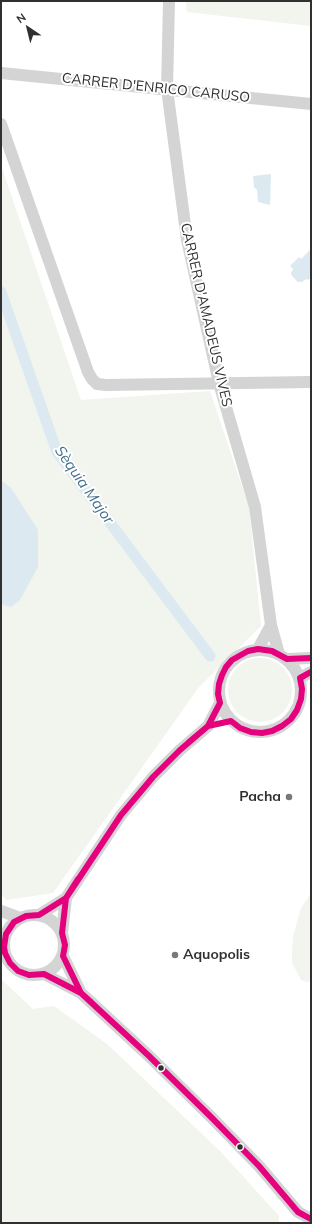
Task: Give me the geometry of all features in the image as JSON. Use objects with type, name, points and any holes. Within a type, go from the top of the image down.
[{"type":"street","name":"CARRER D'AMADEUS VIVES","points":[[169,1],[167,89],[187,240],[219,383],[255,507],[271,625],[283,657]]},
{"type":"street","name":"CARRER D'ENRICO CARUSO","points":[[1,73],[311,104]]},
{"type":"street","points":[[1,124],[88,372],[97,384],[311,382]]},
{"type":"street","points":[[258,650],[271,625]]},
{"type":"street","points":[[265,650],[283,657],[292,664],[300,678],[302,689],[301,700],[297,710],[291,719],[272,731],[256,732],[240,728],[231,721],[220,703],[219,684],[226,667],[232,660],[248,651],[265,650]]},
{"type":"street","points":[[283,657],[311,658]]},
{"type":"street","points":[[300,678],[311,672]]},
{"type":"street","points":[[39,915],[66,898],[126,809],[164,766],[208,726],[220,703]]},
{"type":"street","points":[[208,726],[231,721]]},
{"type":"street","points":[[62,933],[66,898]]},
{"type":"street","points":[[1,911],[20,918]]},
{"type":"street","points":[[39,915],[53,921],[58,926],[65,944],[63,956],[55,968],[44,974],[29,976],[13,968],[5,953],[3,938],[20,918],[39,915]]},
{"type":"street","points":[[63,956],[81,993]]},
{"type":"street","points":[[44,974],[81,993],[149,1056],[259,1166],[299,1218],[311,1219]]},
{"type":"shaded area","points":[[186,1],[311,1],[311,26],[187,12]]},
{"type":"shaded area","points":[[1,165],[81,400],[210,391],[249,507],[261,626],[199,687],[53,893],[7,900],[1,895]]},
{"type":"shaded area","points":[[271,174],[270,205],[258,202],[257,190],[254,187],[253,176]]},
{"type":"shaded area","points":[[310,250],[311,277],[308,280],[306,279],[302,282],[298,282],[292,276],[291,273],[293,269],[290,266],[299,257],[301,259]]},
{"type":"shaded area","points":[[1,480],[11,488],[38,530],[38,567],[20,600],[11,607],[1,603]]},
{"type":"shaded area","points":[[260,658],[272,660],[283,667],[290,678],[292,690],[290,702],[283,713],[272,720],[260,722],[248,720],[237,713],[230,702],[228,690],[230,678],[237,667],[248,660]]},
{"type":"shaded area","points":[[311,893],[311,981],[306,982],[301,980],[292,963],[292,951],[293,937],[301,908]]},
{"type":"shaded area","points":[[1,979],[33,1009],[54,1006],[107,1044],[221,1152],[279,1216],[279,1223],[1,1223]]},
{"type":"waterway","name":"Sèquia Major","points":[[1,292],[57,452],[210,656]]},
{"type":"transit line","points":[[311,658],[287,659],[272,651],[258,649],[248,651],[232,660],[222,675],[218,694],[220,703],[208,726],[180,750],[153,777],[121,815],[66,898],[39,915],[26,916],[14,922],[6,934],[4,947],[10,963],[18,971],[29,975],[44,974],[81,993],[149,1056],[211,1117],[259,1166],[298,1212],[311,1219]]},
{"type":"transit line","points":[[189,742],[208,726],[231,721],[240,728],[251,732],[262,733],[272,731],[282,726],[291,719],[297,710],[301,699],[302,689],[300,678],[311,672]]},
{"type":"transit line","points":[[78,879],[66,898],[62,933],[65,945],[63,956],[81,993],[91,1002]]},
{"type":"place","name":"Pacha","points":[[289,797]]},
{"type":"place","name":"Aquopolis","points":[[175,955]]}]
